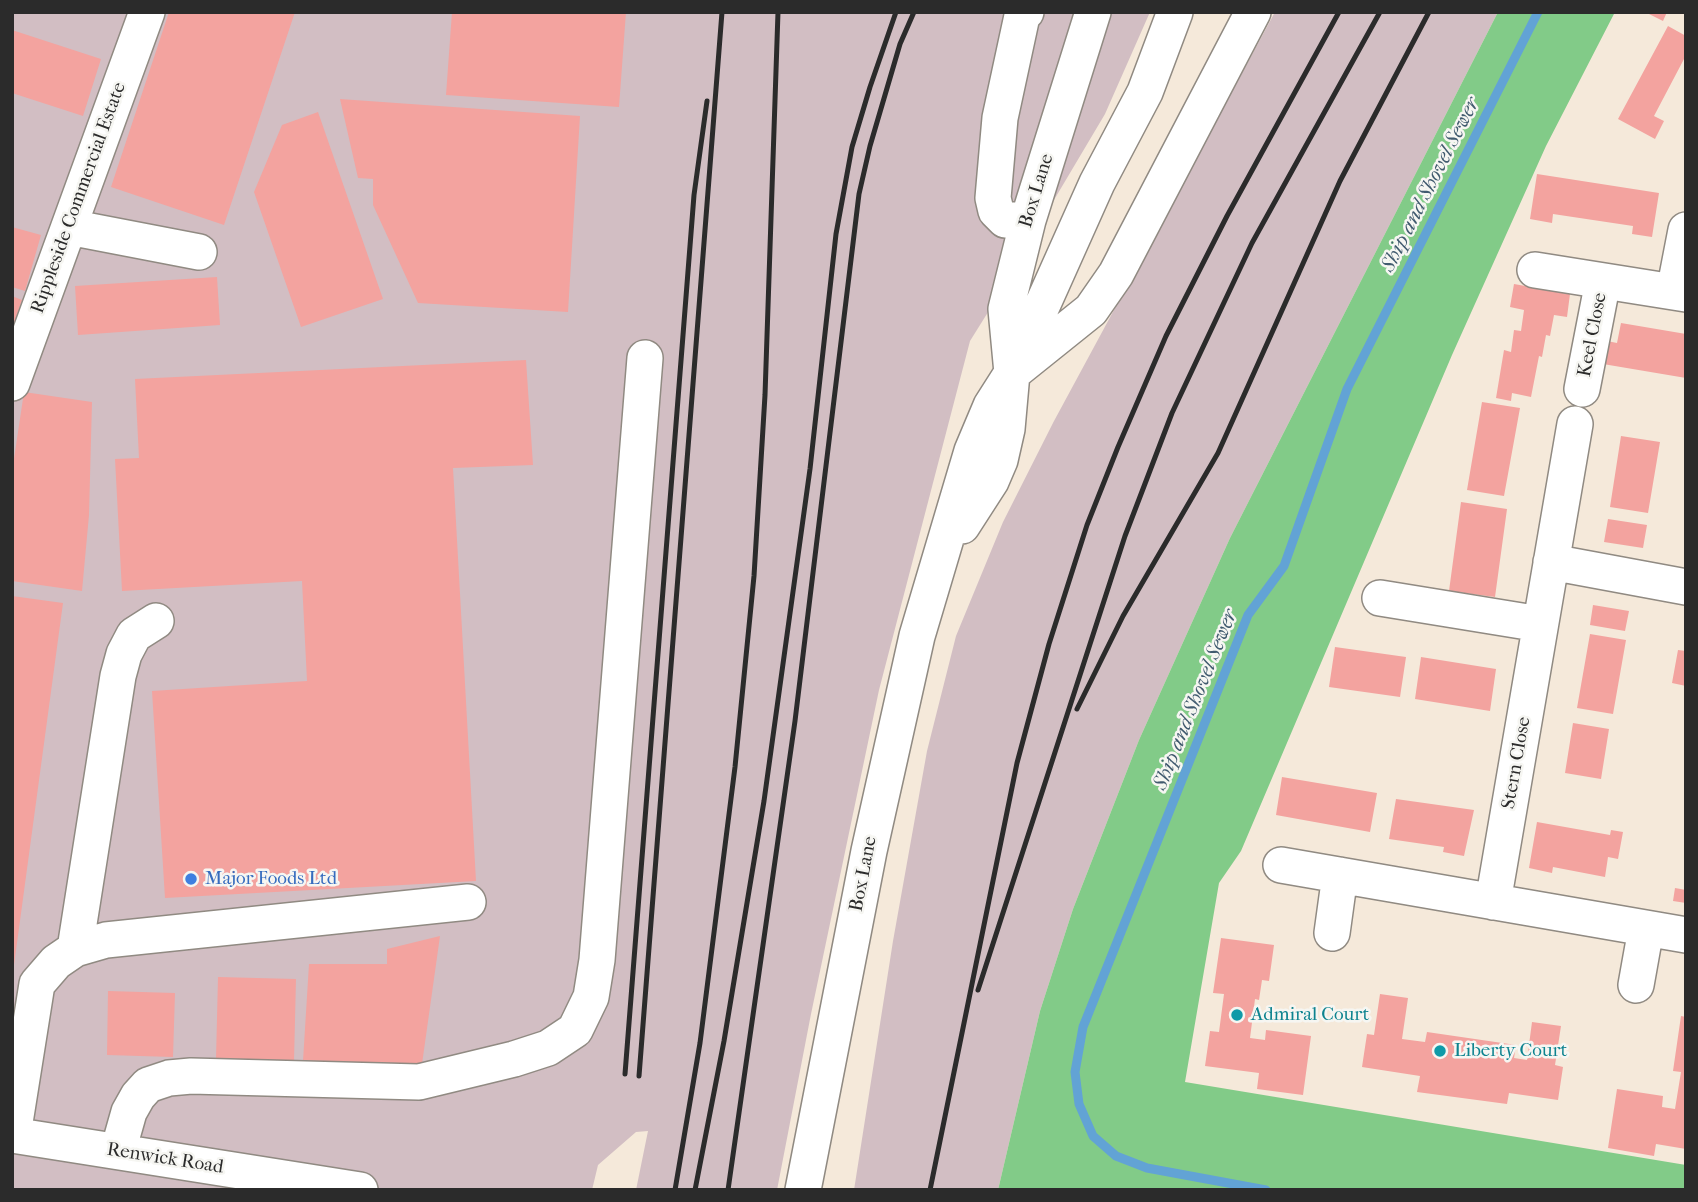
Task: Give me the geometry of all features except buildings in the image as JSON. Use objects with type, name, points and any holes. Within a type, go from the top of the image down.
[{"type":"street","name":"Rippleside Commercial Estate","points":[[12,383],[147,12]]},
{"type":"street","points":[[1026,12],[1000,118],[993,198],[996,211],[1005,220],[1028,220]]},
{"type":"street","name":"Box Lane","points":[[803,1190],[872,838],[917,636],[972,451],[991,406],[1012,373],[1006,309],[1028,220],[1093,12]]},
{"type":"street","points":[[1012,373],[1097,183],[1145,92],[1175,12]]},
{"type":"street","points":[[1012,373],[1091,310],[1116,274],[1254,12]]},
{"type":"street","points":[[69,227],[199,251]]},
{"type":"street","name":"Keel Close","points":[[1535,270],[1680,293],[1686,230]]},
{"type":"street","name":"Keel Close","points":[[1582,389],[1603,281]]},
{"type":"street","points":[[118,1151],[129,1112],[138,1096],[148,1085],[169,1078],[191,1076],[419,1082],[548,1048],[575,1030],[591,997],[597,960],[645,358]]},
{"type":"street","name":"Stern Close","points":[[1493,902],[1575,424]]},
{"type":"street","points":[[1551,562],[1686,587]]},
{"type":"street","points":[[1380,598],[1540,624]]},
{"type":"street","points":[[75,949],[118,676],[124,654],[134,635],[156,621]]},
{"type":"street","points":[[1281,865],[1686,935]]},
{"type":"street","points":[[1332,933],[1340,875]]},
{"type":"street","points":[[13,1135],[37,984],[56,962],[75,949],[106,940],[468,902]]},
{"type":"street","points":[[1636,985],[1646,929]]},
{"type":"street","name":"Renwick Road","points":[[13,1135],[118,1151],[188,1176],[359,1190]]},
{"type":"shaded area","points":[[12,12],[1150,12],[1105,114],[1051,205],[1026,292],[990,309],[970,341],[879,690],[777,1190],[636,1190],[648,1131],[636,1132],[598,1165],[592,1190],[12,1190]]},
{"type":"shaded area","points":[[1275,12],[1498,12],[1230,538],[1139,740],[1073,909],[1040,1011],[998,1190],[854,1190],[893,941],[927,751],[956,636],[1003,522],[1054,421]]},
{"type":"green space","points":[[1498,12],[1615,12],[1546,146],[1452,355],[1241,851],[1219,883],[1185,1082],[1686,1165],[1686,1190],[998,1190],[1040,1011],[1073,909],[1139,740],[1230,538]]},
{"type":"waterway","name":"Ship and Shovel Sewer","points":[[1266,1190],[1147,1168],[1116,1156],[1093,1136],[1079,1104],[1075,1072],[1083,1027],[1248,615],[1284,566],[1347,389],[1538,12]]},
{"type":"railway","points":[[639,1076],[722,12]]},
{"type":"railway","points":[[675,1190],[700,1043],[735,767],[754,576],[765,395],[778,12]]},
{"type":"railway","points":[[695,1190],[724,1041],[764,801],[810,469],[836,234],[852,147],[896,12]]},
{"type":"railway","points":[[728,1190],[795,721],[859,194],[900,44],[914,12]]},
{"type":"railway","points":[[930,1190],[1017,763],[1049,644],[1087,525],[1166,336],[1227,216],[1339,12]]},
{"type":"railway","points":[[978,990],[1125,536],[1172,413],[1252,243],[1380,12]]},
{"type":"railway","points":[[1077,709],[1123,616],[1218,453],[1340,181],[1429,12]]},
{"type":"railway","points":[[625,1074],[694,195],[707,101]]},
{"type":"place","name":"Major Foods Ltd","points":[[191,879]]},
{"type":"place","name":"Admiral Court","points":[[1237,1015]]},
{"type":"place","name":"Liberty Court","points":[[1440,1051]]}]
